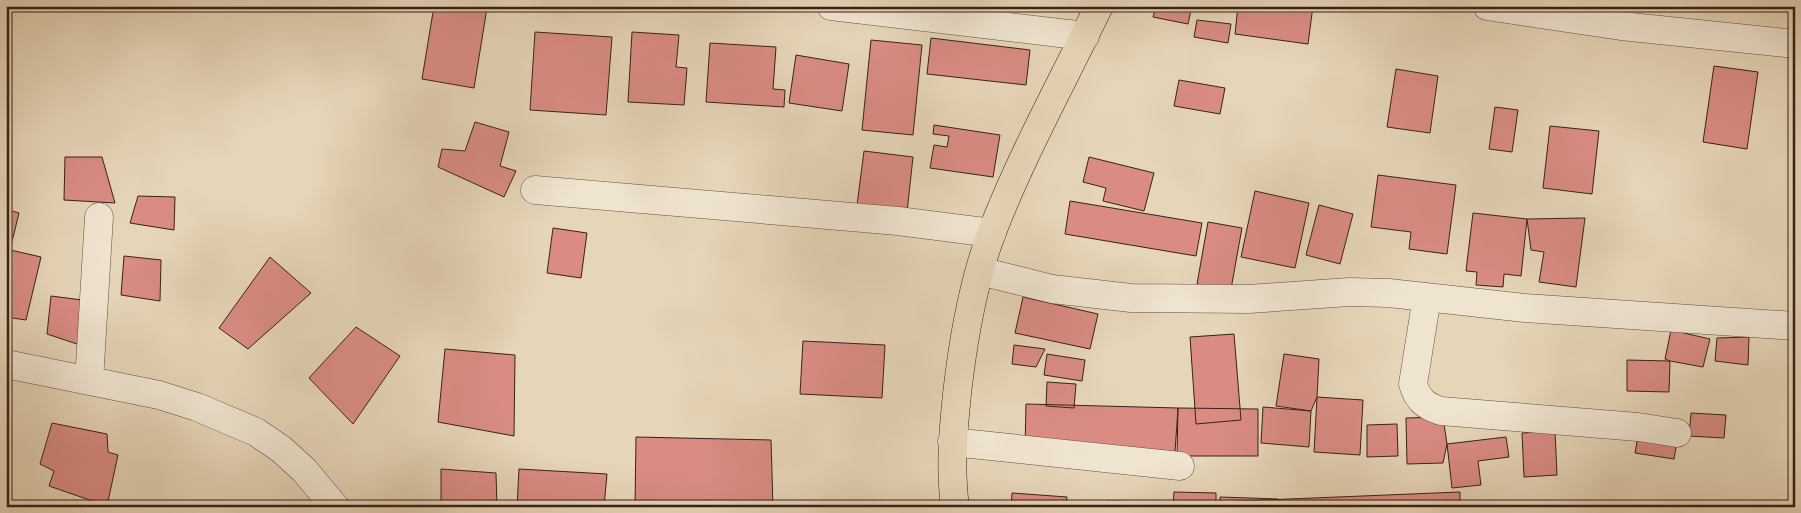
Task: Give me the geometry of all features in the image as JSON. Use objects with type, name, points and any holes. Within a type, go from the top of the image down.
[{"type":"highway","points":[[955,507],[952,442],[962,350],[980,272],[992,233],[1016,178],[1099,6]]},
{"type":"street","points":[[831,6],[1085,36]]},
{"type":"street","points":[[1487,6],[1621,26],[1795,44]]},
{"type":"street","points":[[535,190],[898,221],[992,233]]},
{"type":"street","points":[[89,381],[99,217]]},
{"type":"street","points":[[980,272],[1052,288],[1131,298],[1248,298],[1349,292],[1389,293],[1525,308],[1795,326]]},
{"type":"street","points":[[1427,297],[1414,384],[1418,397],[1429,407],[1441,411],[1638,427],[1677,433]]},
{"type":"street","points":[[6,364],[159,395],[197,407],[256,432],[281,449],[304,470],[335,507]]},
{"type":"street","points":[[952,442],[1180,466]]},
{"type":"building","points":[[434,6],[487,8],[474,88],[422,79]]},
{"type":"building","points":[[1156,6],[1192,6],[1188,24],[1153,17]]},
{"type":"building","points":[[1238,6],[1313,6],[1308,44],[1235,34]]},
{"type":"building","points":[[1197,20],[1231,24],[1228,43],[1194,37]]},
{"type":"building","points":[[535,32],[612,37],[606,115],[530,110]]},
{"type":"building","points":[[632,32],[679,35],[676,67],[687,68],[684,105],[628,102]]},
{"type":"building","points":[[931,38],[1030,50],[1026,85],[927,74]]},
{"type":"building","points":[[871,40],[922,45],[913,135],[862,130]]},
{"type":"building","points":[[710,43],[776,47],[773,89],[785,90],[784,107],[706,102]]},
{"type":"building","points":[[796,55],[849,64],[842,111],[789,103]]},
{"type":"building","points":[[1714,66],[1758,72],[1747,149],[1703,142]]},
{"type":"building","points":[[1396,69],[1438,76],[1430,133],[1387,127]]},
{"type":"building","points":[[1179,80],[1225,88],[1220,114],[1174,106]]},
{"type":"building","points":[[1495,107],[1518,110],[1512,152],[1489,149]]},
{"type":"building","points":[[475,122],[509,132],[500,166],[516,171],[504,197],[438,167],[442,149],[465,151]]},
{"type":"building","points":[[934,125],[1000,135],[993,177],[930,168],[934,145],[947,147],[949,136],[933,134]]},
{"type":"building","points":[[1550,126],[1599,131],[1592,194],[1543,188]]},
{"type":"building","points":[[864,151],[913,157],[907,212],[857,205]]},
{"type":"building","points":[[65,157],[102,157],[115,203],[64,200]]},
{"type":"building","points":[[1089,157],[1154,173],[1144,211],[1103,201],[1106,188],[1083,182]]},
{"type":"building","points":[[1378,175],[1456,185],[1447,254],[1409,249],[1411,232],[1371,227]]},
{"type":"building","points":[[1255,191],[1309,203],[1295,268],[1241,257]]},
{"type":"building","points":[[138,196],[175,197],[174,230],[130,223]]},
{"type":"building","points":[[1070,201],[1202,223],[1196,256],[1065,234]]},
{"type":"building","points":[[1319,205],[1353,214],[1340,264],[1306,255]]},
{"type":"building","points":[[6,209],[19,213],[11,246],[6,245]]},
{"type":"building","points":[[1473,213],[1527,219],[1521,276],[1504,274],[1503,287],[1476,285],[1477,272],[1466,271]]},
{"type":"building","points":[[1585,218],[1576,287],[1539,282],[1544,252],[1531,250],[1527,219]]},
{"type":"building","points":[[1208,222],[1242,228],[1231,289],[1197,284]]},
{"type":"building","points":[[553,228],[587,233],[581,278],[547,273]]},
{"type":"building","points":[[6,249],[41,257],[26,320],[6,317]]},
{"type":"building","points":[[124,256],[161,260],[160,301],[121,295]]},
{"type":"building","points":[[270,257],[311,293],[248,349],[219,328]]},
{"type":"building","points":[[51,296],[90,301],[83,346],[47,334]]},
{"type":"building","points":[[1023,297],[1098,314],[1090,349],[1015,333]]},
{"type":"building","points":[[356,327],[400,356],[353,424],[309,378]]},
{"type":"building","points":[[1671,330],[1710,339],[1703,367],[1665,359]]},
{"type":"building","points":[[1234,334],[1241,420],[1196,424],[1190,337]]},
{"type":"building","points":[[1749,337],[1748,365],[1715,361],[1717,338]]},
{"type":"building","points":[[803,341],[885,345],[882,398],[800,394]]},
{"type":"building","points":[[1014,345],[1045,349],[1036,367],[1012,364]]},
{"type":"building","points":[[445,349],[515,355],[514,436],[438,422]]},
{"type":"building","points":[[1047,354],[1085,360],[1082,381],[1044,375]]},
{"type":"building","points":[[1284,354],[1319,359],[1317,397],[1311,411],[1276,406]]},
{"type":"building","points":[[1627,360],[1670,361],[1669,392],[1627,391]]},
{"type":"building","points":[[1047,382],[1076,384],[1074,408],[1046,406]]},
{"type":"building","points":[[1317,397],[1363,400],[1360,455],[1314,452]]},
{"type":"building","points":[[1026,404],[1178,408],[1175,452],[1025,449]]},
{"type":"building","points":[[1263,407],[1311,411],[1309,447],[1261,443]]},
{"type":"building","points":[[1178,408],[1258,409],[1258,456],[1177,456]]},
{"type":"building","points":[[1691,413],[1726,415],[1724,438],[1689,436]]},
{"type":"building","points":[[1443,417],[1447,444],[1443,463],[1407,464],[1406,418]]},
{"type":"building","points":[[52,423],[107,434],[108,452],[118,455],[107,506],[49,486],[54,471],[40,464]]},
{"type":"building","points":[[1397,424],[1398,456],[1367,457],[1367,425]]},
{"type":"building","points":[[1639,430],[1678,436],[1674,459],[1635,453]]},
{"type":"building","points":[[1555,431],[1557,475],[1524,477],[1522,433]]},
{"type":"building","points":[[636,437],[771,440],[773,507],[635,507]]},
{"type":"building","points":[[1506,437],[1509,457],[1478,461],[1481,485],[1452,488],[1447,444]]},
{"type":"building","points":[[441,469],[496,473],[497,507],[441,507]]},
{"type":"building","points":[[519,469],[607,474],[604,507],[517,507]]},
{"type":"building","points":[[1174,492],[1216,493],[1216,507],[1173,507]]},
{"type":"building","points":[[1460,492],[1460,507],[1217,507],[1216,502]]},
{"type":"building","points":[[1012,493],[1067,497],[1066,507],[1011,507]]},
{"type":"building","points":[[1220,497],[1278,499],[1278,507],[1220,507]]},
{"type":"building","points":[[1107,501],[1163,502],[1163,507],[1107,507]]}]
